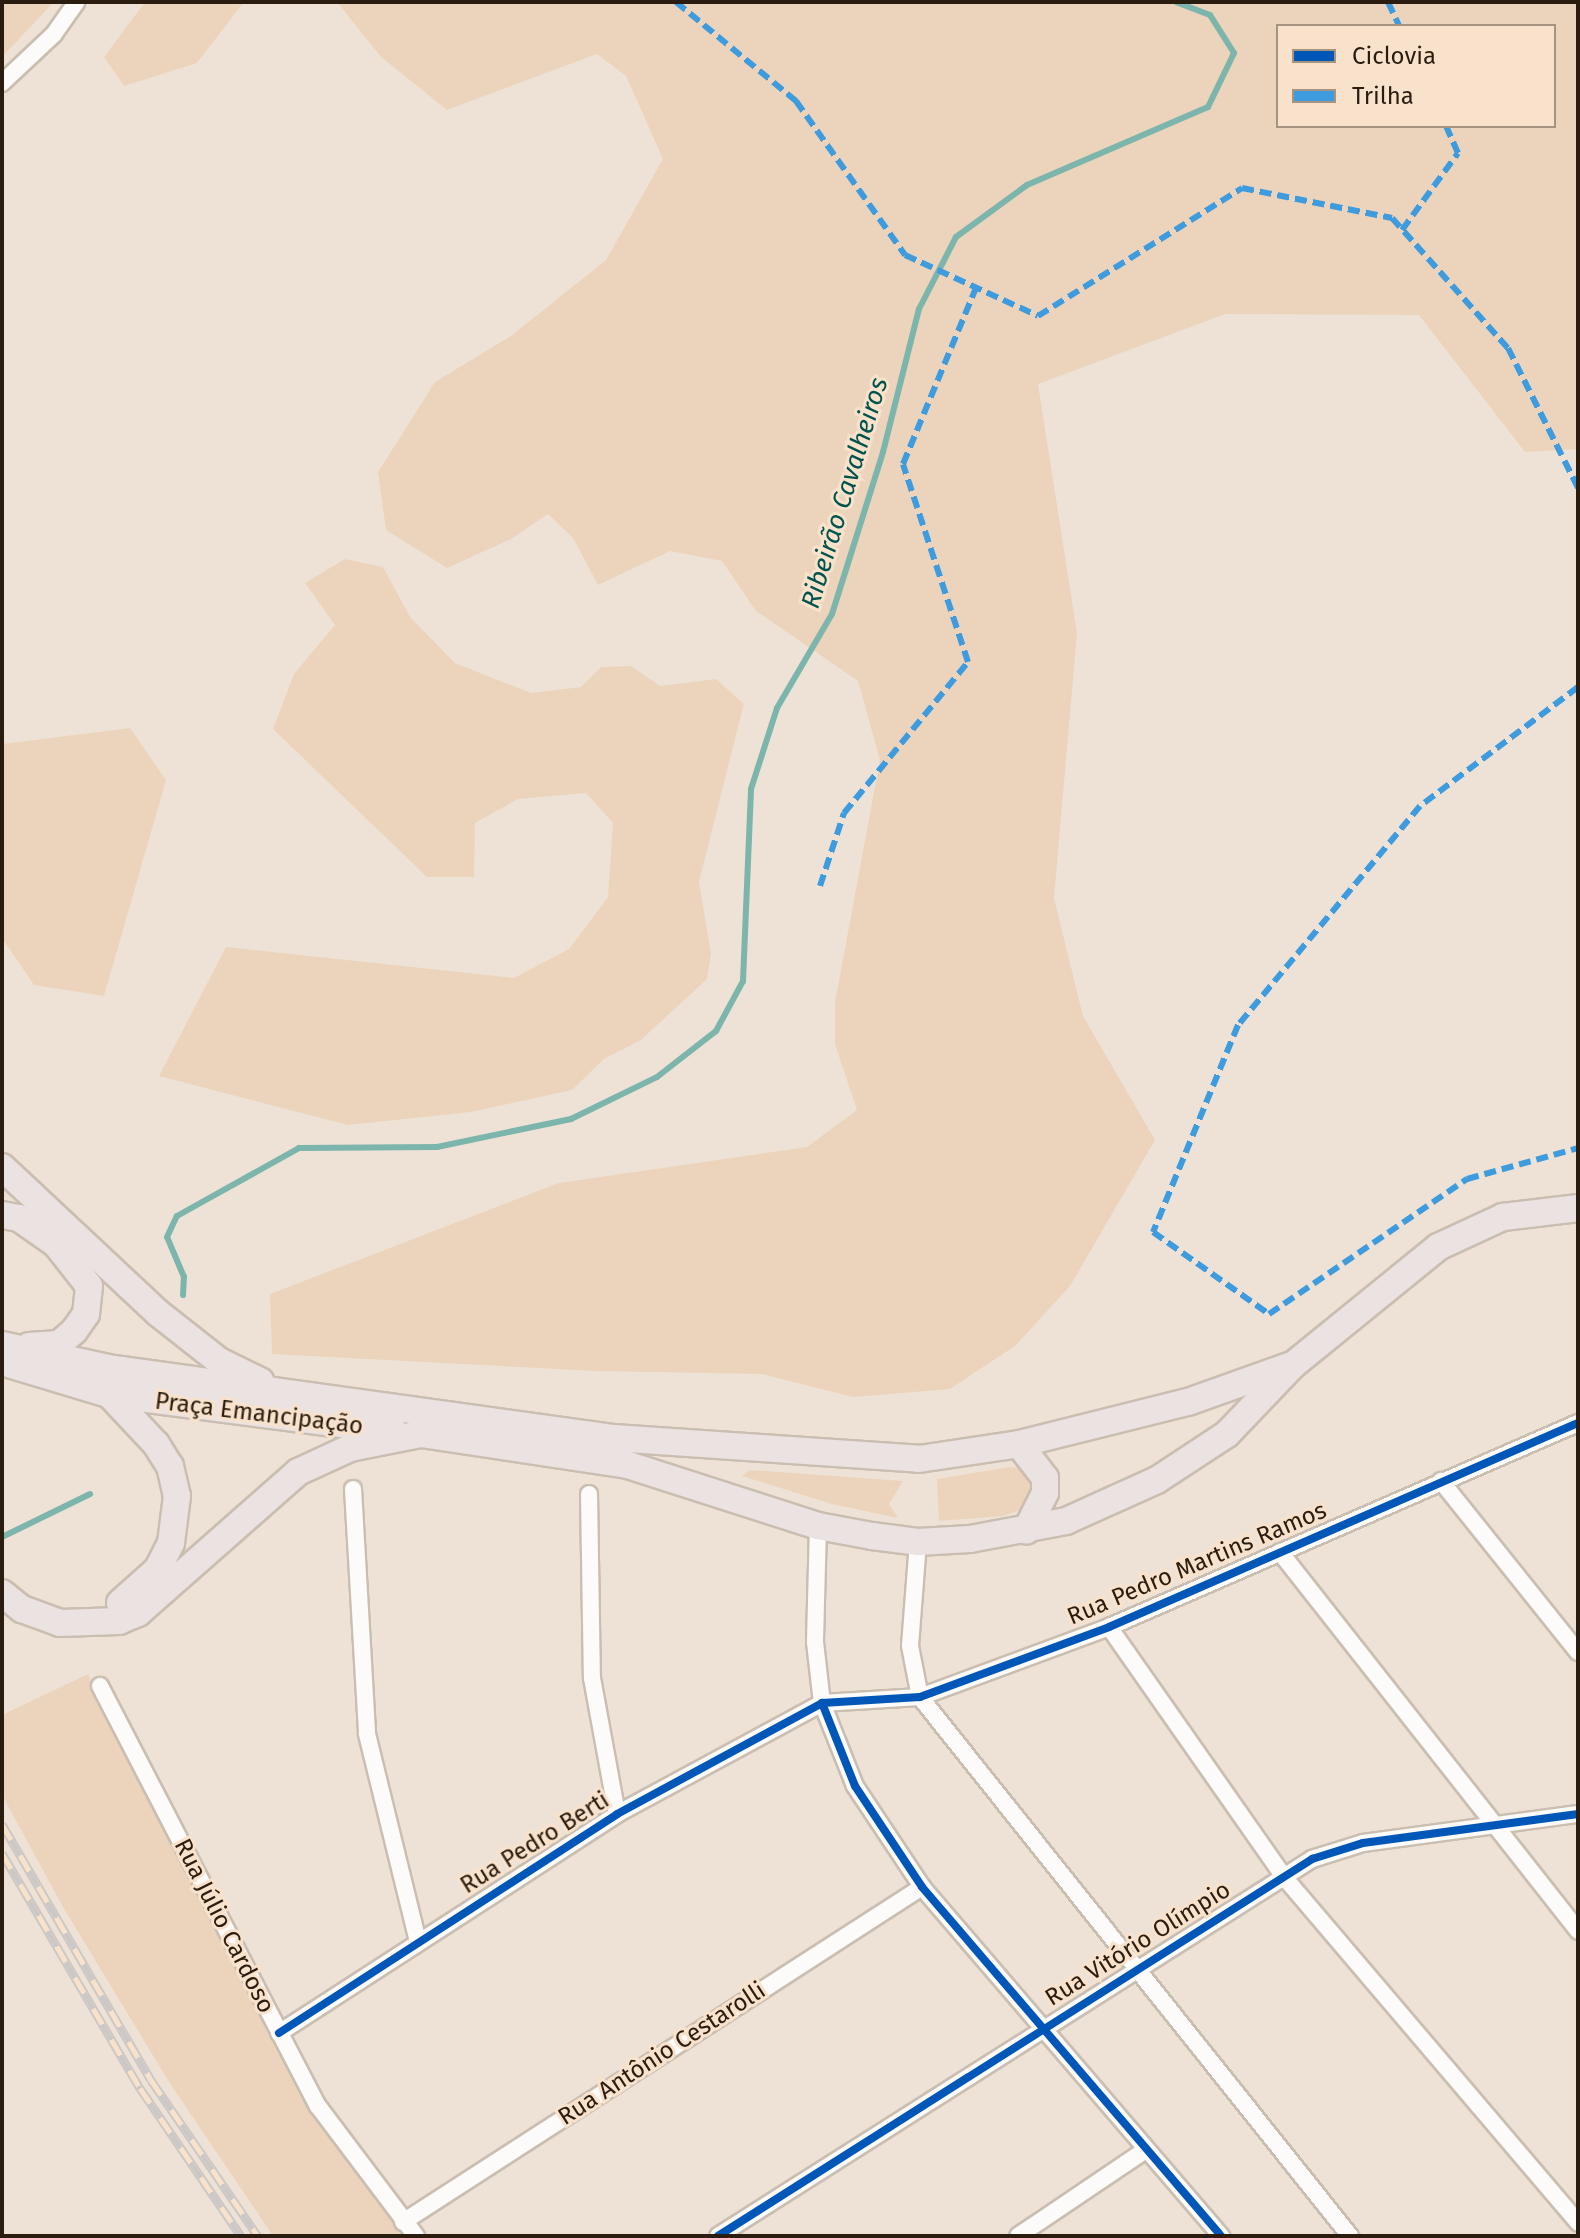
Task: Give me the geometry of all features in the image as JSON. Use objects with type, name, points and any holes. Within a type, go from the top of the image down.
[{"type":"main road","points":[[2,1167],[192,1340],[245,1376],[297,1394]]},
{"type":"main road","points":[[428,1423],[628,1465],[818,1526],[918,1542],[1026,1531],[1066,1521],[1157,1480],[1239,1425],[1293,1365],[1438,1247],[1472,1228],[1541,1209],[1578,1208]]},
{"type":"main road","points":[[2,1215],[19,1218],[56,1244],[83,1273],[89,1298],[86,1314],[59,1344],[2,1344]]},
{"type":"main road","name":"Praça Emancipação","points":[[2,1344],[183,1378],[297,1394],[428,1423]]},
{"type":"main road","name":"Praça Emancipação","points":[[2,1362],[103,1392],[428,1423]]},
{"type":"main road","points":[[2,1593],[38,1617],[77,1624],[108,1624],[138,1613],[298,1472],[350,1448],[428,1423],[772,1451],[919,1459],[1019,1444],[1188,1402],[1293,1365]]},
{"type":"main road","points":[[77,1624],[140,1589],[158,1569],[178,1519],[170,1466],[103,1392]]},
{"type":"main road","points":[[1019,1444],[1045,1478],[1045,1493],[1026,1531]]},
{"type":"street","points":[[2,83],[54,34],[76,2]]},
{"type":"street","name":"Rua Pedro Martins Ramos","points":[[822,1703],[920,1697],[1109,1627],[1578,1423]]},
{"type":"street","points":[[1441,1481],[1578,1652]]},
{"type":"street","points":[[353,1489],[367,1734],[418,1941]]},
{"type":"street","points":[[589,1494],[592,1678],[617,1814]]},
{"type":"street","points":[[818,1526],[815,1642],[822,1703],[855,1786],[922,1887],[1039,2029],[1221,2236]]},
{"type":"street","points":[[918,1542],[910,1646],[920,1697],[1350,2236]]},
{"type":"street","points":[[1280,1552],[1490,1825],[1578,1931]]},
{"type":"street","name":"Rua Pedro Martins Ramos","points":[[1109,1627],[1284,1877],[1578,2223]]},
{"type":"street","name":"Rua Júlio Cardoso","points":[[100,1686],[279,2033],[342,2144],[416,2236]]},
{"type":"street","name":"Rua Pedro Berti","points":[[279,2033],[617,1814],[822,1703]]},
{"type":"street","name":"Rua Vitório Olímpio","points":[[718,2236],[1039,2029],[1284,1877],[1338,1849],[1578,1814]]},
{"type":"street","name":"Rua Antônio Cestarolli","points":[[403,2222],[922,1887]]},
{"type":"street","points":[[1018,2236],[1144,2151]]},
{"type":"shaded area","points":[[2,2],[54,2],[2,57]]},
{"type":"shaded area","points":[[145,2],[244,2],[197,63],[124,86],[104,57]]},
{"type":"shaded area","points":[[337,2],[1578,2],[1578,449],[1525,452],[1419,315],[1225,314],[1038,384],[1077,633],[1054,898],[1083,1016],[1155,1140],[1070,1286],[1015,1346],[950,1389],[853,1397],[762,1374],[596,1371],[272,1354],[270,1294],[559,1183],[807,1147],[857,1110],[835,1044],[835,1002],[880,760],[858,681],[756,611],[722,561],[670,551],[598,585],[573,538],[548,514],[511,539],[447,568],[386,530],[378,472],[435,382],[511,336],[606,260],[663,159],[626,76],[597,54],[447,110],[381,57]]},
{"type":"shaded area","points":[[345,559],[383,567],[410,617],[455,663],[531,693],[581,687],[601,667],[631,666],[660,686],[716,679],[744,704],[699,882],[711,954],[707,979],[641,1040],[604,1059],[572,1090],[471,1112],[348,1125],[159,1076],[226,947],[514,978],[569,949],[608,897],[613,823],[586,793],[518,799],[475,823],[474,877],[427,877],[273,729],[294,674],[335,625],[305,583]]},
{"type":"shaded area","points":[[130,728],[166,780],[104,996],[34,985],[2,938],[2,744]]},
{"type":"shaded area","points":[[1010,1467],[1030,1470],[1037,1492],[1033,1505],[1003,1516],[939,1521],[937,1479]]},
{"type":"shaded area","points":[[750,1470],[903,1481],[889,1504],[898,1518],[832,1504],[742,1476]]},
{"type":"shaded area","points":[[88,1674],[209,1919],[370,2193],[413,2236],[273,2236],[169,2082],[63,1907],[2,1795],[2,1715]]},
{"type":"waterway","name":"Ribeirão Cavalheiros","points":[[183,1295],[184,1277],[167,1237],[177,1216],[299,1148],[437,1147],[571,1119],[657,1077],[716,1031],[743,981],[751,789],[777,708],[832,614],[883,452],[919,309],[956,237],[1027,185],[1208,107],[1234,53],[1210,15],[1176,2]]},
{"type":"waterway","name":"Ribeirão Cavalheiros","points":[[2,1537],[90,1494]]},
{"type":"railway","points":[[2,1824],[151,2080],[258,2236]]},
{"type":"railway","points":[[2,1853],[140,2088],[241,2236]]},
{"type":"marked path","points":[[676,2],[796,101],[905,255],[1038,316],[1242,188],[1392,218],[1508,348],[1578,488]]},
{"type":"marked path","points":[[1388,2],[1398,24]]},
{"type":"marked path","points":[[1402,230],[1458,153],[1447,128]]},
{"type":"marked path","points":[[820,886],[844,813],[968,662],[903,464],[976,288]]},
{"type":"marked path","points":[[1578,687],[1420,806],[1238,1025],[1153,1232],[1269,1314],[1467,1179],[1578,1148]]},
{"type":"cycle path","points":[[279,2033],[617,1814],[822,1703],[920,1697],[1109,1627],[1578,1423]]},
{"type":"cycle path","points":[[822,1703],[855,1786],[922,1887],[1221,2236]]},
{"type":"cycle path","points":[[718,2236],[1312,1859],[1363,1843],[1578,1814]]}]
